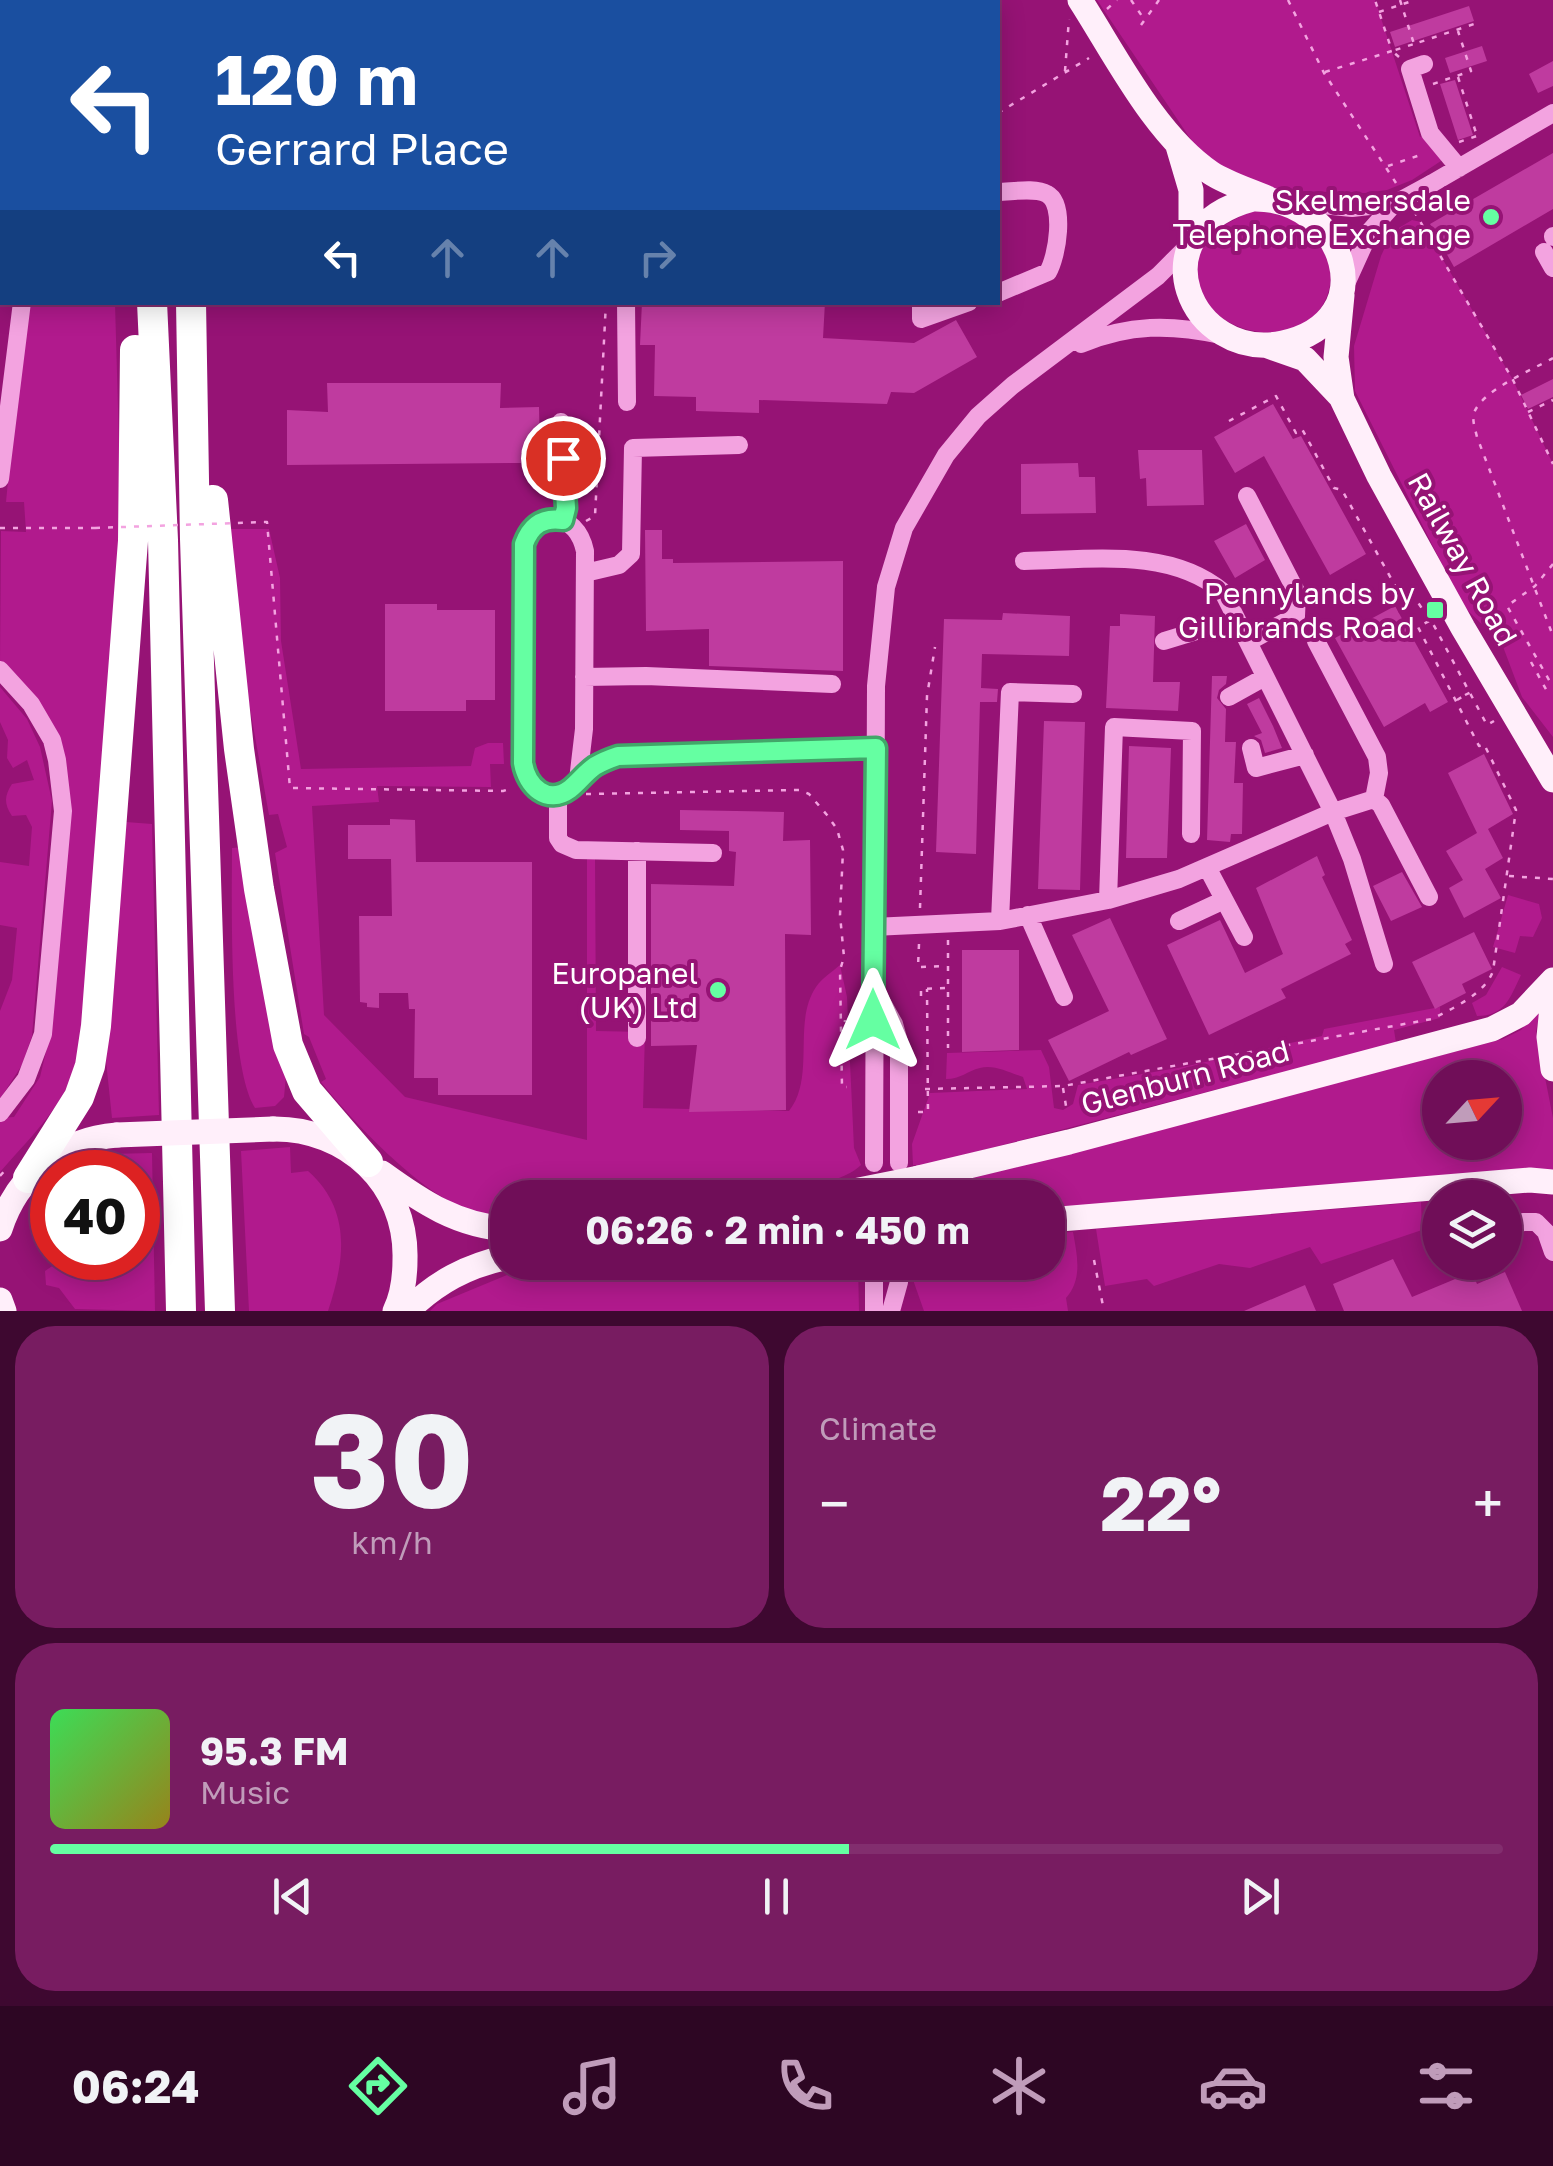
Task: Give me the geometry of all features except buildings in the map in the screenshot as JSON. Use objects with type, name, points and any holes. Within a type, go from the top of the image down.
[{"type":"highway","points":[[26,1180],[79,1097],[90,1066],[96,1026],[133,541],[134,305]]},
{"type":"highway","points":[[152,305],[163,540],[181,1311]]},
{"type":"highway","points":[[193,305],[239,749],[282,1022],[295,1067],[308,1091],[369,1163]]},
{"type":"highway","points":[[193,305],[195,539],[220,1311]]},
{"type":"main road","points":[[1075,8],[1178,145],[1211,173],[1308,214],[1332,238],[1343,270],[1342,293],[1337,307],[1319,327],[1294,340],[1265,345],[1232,338],[1217,330],[1196,306],[1186,278],[1191,190],[1178,145]]},
{"type":"main road","points":[[1190,242],[1200,226],[1226,208],[1253,199],[1273,199]]},
{"type":"main road","name":"Railway Road","points":[[1342,293],[1336,357],[1342,399]]},
{"type":"main road","name":"Railway Road","points":[[1265,345],[1305,359],[1342,399],[1379,476],[1553,780]]},
{"type":"main road","name":"Railway Road","points":[[1535,746],[1553,767]]},
{"type":"main road","name":"Glenburn Road","points":[[881,1180],[909,1170],[1069,1142],[1492,1029],[1521,1014],[1553,980]]},
{"type":"main road","points":[[1553,997],[1549,1038],[1553,1069]]},
{"type":"main road","points":[[0,1229],[5,1212],[26,1180],[55,1154],[88,1139],[118,1134],[273,1129],[314,1134],[343,1146],[428,1205],[458,1220],[490,1228]]},
{"type":"main road","points":[[369,1163],[401,1219],[405,1277],[395,1311]]},
{"type":"main road","points":[[1065,1219],[1530,1180],[1553,1182]]},
{"type":"main road","points":[[407,1311],[445,1279],[490,1263]]},
{"type":"main road","points":[[0,1300],[4,1311]]},
{"type":"street","points":[[1424,64],[1410,69],[1430,133],[1459,168]]},
{"type":"street","points":[[1342,293],[1363,244],[1401,203],[1553,113]]},
{"type":"street","points":[[1000,192],[1050,195],[1055,201],[1058,222],[1054,258],[1048,272],[1000,292]]},
{"type":"street","points":[[1273,199],[1333,208],[1401,203]]},
{"type":"street","points":[[874,1163],[872,985],[880,628],[886,588],[904,528],[946,455],[978,416],[1158,276],[1190,242]]},
{"type":"street","points":[[0,479],[22,305]]},
{"type":"street","points":[[626,305],[627,402]]},
{"type":"street","points":[[921,305],[921,319],[961,305]]},
{"type":"street","points":[[1057,354],[1100,336],[1147,326],[1186,327],[1232,338]]},
{"type":"street","points":[[561,422],[566,508],[569,524],[582,541],[585,573],[584,729],[558,838],[576,850],[713,853]]},
{"type":"street","points":[[585,573],[618,565],[631,554],[633,448],[740,446]]},
{"type":"street","points":[[1247,496],[1297,593],[1296,616],[1248,642]]},
{"type":"street","points":[[569,524],[553,518],[538,524],[524,544],[523,763],[529,782],[542,794],[567,789],[596,765],[618,756],[876,748]]},
{"type":"street","points":[[1024,560],[1162,564],[1201,576],[1223,592],[1333,812],[1352,859],[1384,964]]},
{"type":"street","points":[[1164,641],[1236,618]]},
{"type":"street","points":[[1316,641],[1377,757],[1380,773],[1374,799]]},
{"type":"street","points":[[0,670],[31,704],[52,740],[64,811],[43,1034],[26,1078],[0,1114]]},
{"type":"street","points":[[584,677],[832,684]]},
{"type":"street","points":[[1229,696],[1266,677]]},
{"type":"street","points":[[1000,921],[1010,692],[1072,694]]},
{"type":"street","points":[[1108,900],[1114,726],[1192,731],[1191,834]]},
{"type":"street","points":[[584,729],[598,745],[618,756]]},
{"type":"street","points":[[1251,748],[1256,768],[1305,755]]},
{"type":"street","points":[[873,927],[1000,921],[1108,900],[1207,867],[1333,812],[1374,799]]},
{"type":"street","points":[[1374,799],[1381,805],[1429,896]]},
{"type":"street","points":[[637,1038],[638,851]]},
{"type":"street","points":[[1207,867],[1244,938]]},
{"type":"street","points":[[1179,921],[1224,900]]},
{"type":"street","points":[[1028,915],[1064,997]]},
{"type":"street","points":[[872,985],[894,1024],[898,1042],[909,1170]]},
{"type":"street","points":[[0,1198],[26,1180]]},
{"type":"street","points":[[1522,1224],[1541,1225],[1553,1252]]},
{"type":"street","points":[[874,1280],[874,1311]]},
{"type":"street","points":[[891,1311],[899,1280]]},
{"type":"path","points":[[1105,10],[1117,0]]},
{"type":"path","points":[[1131,0],[1146,21]]},
{"type":"path","points":[[1141,25],[1159,0]]},
{"type":"path","points":[[1288,0],[1324,73],[1386,166],[1401,203],[1443,256],[1513,380],[1553,464]]},
{"type":"path","points":[[1324,73],[1392,51],[1375,0]]},
{"type":"path","points":[[1379,12],[1415,0]]},
{"type":"path","points":[[1400,2],[1414,44],[1476,23]]},
{"type":"path","points":[[1064,73],[1075,8]]},
{"type":"path","points":[[1416,89],[1471,72],[1458,29]]},
{"type":"path","points":[[1000,112],[1094,54]]},
{"type":"path","points":[[1457,76],[1477,136]]},
{"type":"path","points":[[1386,166],[1512,125],[1524,130]]},
{"type":"path","points":[[569,524],[595,516],[606,305]]},
{"type":"path","points":[[1553,358],[1480,403],[1473,418],[1553,636]]},
{"type":"path","points":[[1229,421],[1276,396],[1296,433],[1302,430],[1334,488],[1342,490],[1403,600],[1413,595],[1487,724],[1495,720]]},
{"type":"path","points":[[1528,412],[1553,400]]},
{"type":"path","points":[[1546,450],[1553,446]]},
{"type":"path","points":[[0,528],[267,522],[290,788],[503,791],[529,782]]},
{"type":"path","points":[[1550,691],[1507,606],[1535,586],[1553,564]]},
{"type":"path","points":[[926,1089],[1063,1086],[1432,1018],[1470,997],[1492,976],[1516,810],[1418,627],[1438,616]]},
{"type":"path","points":[[920,914],[926,696],[935,646]]},
{"type":"path","points":[[1531,662],[1550,691]]},
{"type":"path","points":[[1456,700],[1476,690]]},
{"type":"path","points":[[567,789],[799,790],[809,794],[836,829],[843,850],[840,916],[844,957],[840,970],[842,1087],[847,1087]]},
{"type":"path","points":[[1508,876],[1553,879]]},
{"type":"path","points":[[948,926],[948,1048]]},
{"type":"path","points":[[919,939],[918,967],[948,966]]},
{"type":"path","points":[[921,996],[920,989],[948,988]]},
{"type":"path","points":[[928,989],[928,1109]]},
{"type":"path","points":[[842,1053],[845,1020]]},
{"type":"path","points":[[1063,1086],[1066,1106]]},
{"type":"path","points":[[1094,1260],[1104,1311]]},
{"type":"shaded area","points":[[1097,0],[1375,0],[1420,137],[1430,133],[1444,159],[1412,180],[1387,190],[1264,190],[1231,173],[1196,147]]},
{"type":"shaded area","points":[[1251,211],[1292,220],[1309,231],[1326,252],[1330,285],[1321,308],[1304,324],[1282,331],[1258,332],[1235,325],[1216,313],[1202,294],[1196,265],[1209,233]]},
{"type":"shaded area","points":[[1412,220],[1421,222],[1513,380],[1553,464],[1553,737],[1522,697],[1502,644],[1463,606],[1355,391],[1354,346],[1381,256],[1392,232]]},
{"type":"shaded area","points":[[25,305],[115,305],[119,577],[83,1045],[60,1099],[0,1172],[0,1118],[14,1117],[40,1077],[49,1039],[61,763],[0,661],[1,531],[26,532],[24,502],[6,502]]},
{"type":"shaded area","points":[[229,529],[269,529],[280,578],[281,641],[301,769],[471,766],[475,748],[503,743],[504,764],[490,764],[491,787],[377,786],[379,802],[312,806],[324,1015],[405,1097],[587,1140],[587,857],[595,856],[596,1031],[645,1032],[643,1108],[789,1111],[801,1082],[809,1001],[818,984],[840,965],[847,997],[854,1148],[861,1165],[831,1180],[490,1180],[490,1215],[445,1199],[406,1170],[321,1082],[326,1079],[309,1037],[304,1034],[275,853],[287,847],[278,814],[269,815],[239,647]]},
{"type":"shaded area","points":[[0,687],[27,719],[40,747],[52,801],[32,1036],[22,1065],[0,1099],[0,1011],[12,980],[17,928],[0,925],[0,862],[29,866],[32,827],[26,815],[12,816],[6,796],[12,784],[34,780],[27,760],[13,768],[7,758],[8,740],[0,722]]},
{"type":"shaded area","points":[[126,822],[152,824],[159,1115],[112,1118],[106,1061]]},
{"type":"shaded area","points":[[244,847],[286,1076],[284,1097],[275,1106],[255,1108],[240,1057],[233,983],[232,848]]},
{"type":"shaded area","points":[[1508,895],[1539,904],[1542,918],[1533,937],[1520,936],[1515,953],[1493,947]]},
{"type":"shaded area","points":[[1502,967],[1521,975],[1513,991],[1500,1009],[1477,1016],[1472,1003],[1486,995]]},
{"type":"shaded area","points":[[1440,1007],[1440,1018],[1394,1030],[1396,1043],[913,1165],[912,1144],[930,1093],[1027,1089],[1023,1077],[991,1067],[946,1079],[947,1053],[1041,1050],[1049,1067],[1054,1108],[1063,1110],[1073,1104],[1078,1085],[1183,1067],[1322,1036],[1324,1029]]},
{"type":"shaded area","points":[[1540,1010],[1536,1032],[1553,1118],[1553,1176],[1422,1180],[1422,1185],[1065,1210],[1065,1180],[966,1180],[1422,1060],[1422,1160],[1522,1160],[1522,1060],[1423,1060],[1503,1039],[1521,1030]]},
{"type":"shaded area","points":[[290,1147],[291,1173],[308,1171],[332,1202],[338,1219],[341,1255],[334,1292],[328,1311],[249,1311],[241,1151]]},
{"type":"shaded area","points":[[1421,1202],[1422,1230],[1321,1264],[1310,1247],[1250,1268],[1219,1264],[1154,1286],[1147,1279],[1105,1286],[1096,1229]]},
{"type":"shaded area","points":[[1065,1232],[1073,1232],[1077,1266],[1075,1283],[1066,1298],[1068,1311],[924,1311],[913,1280],[1065,1280]]},
{"type":"shaded area","points":[[46,1280],[154,1280],[155,1311],[75,1309],[59,1288],[46,1285]]},
{"type":"shaded area","points":[[495,1280],[858,1280],[859,1311],[430,1311],[437,1304]]},
{"type":"place","name":"Skelmersdale Telephone Exchange","points":[[1491,217]]},
{"type":"place","name":"Pennylands by Gillibrands Road","points":[[1435,610]]},
{"type":"place","name":"Europanel (UK) Ltd","points":[[718,990]]},
{"type":"route","points":[[563,458],[563,520],[553,518],[538,524],[524,544],[524,774],[534,789],[550,796],[565,792],[590,770],[618,756],[876,748],[873,1020]]}]
